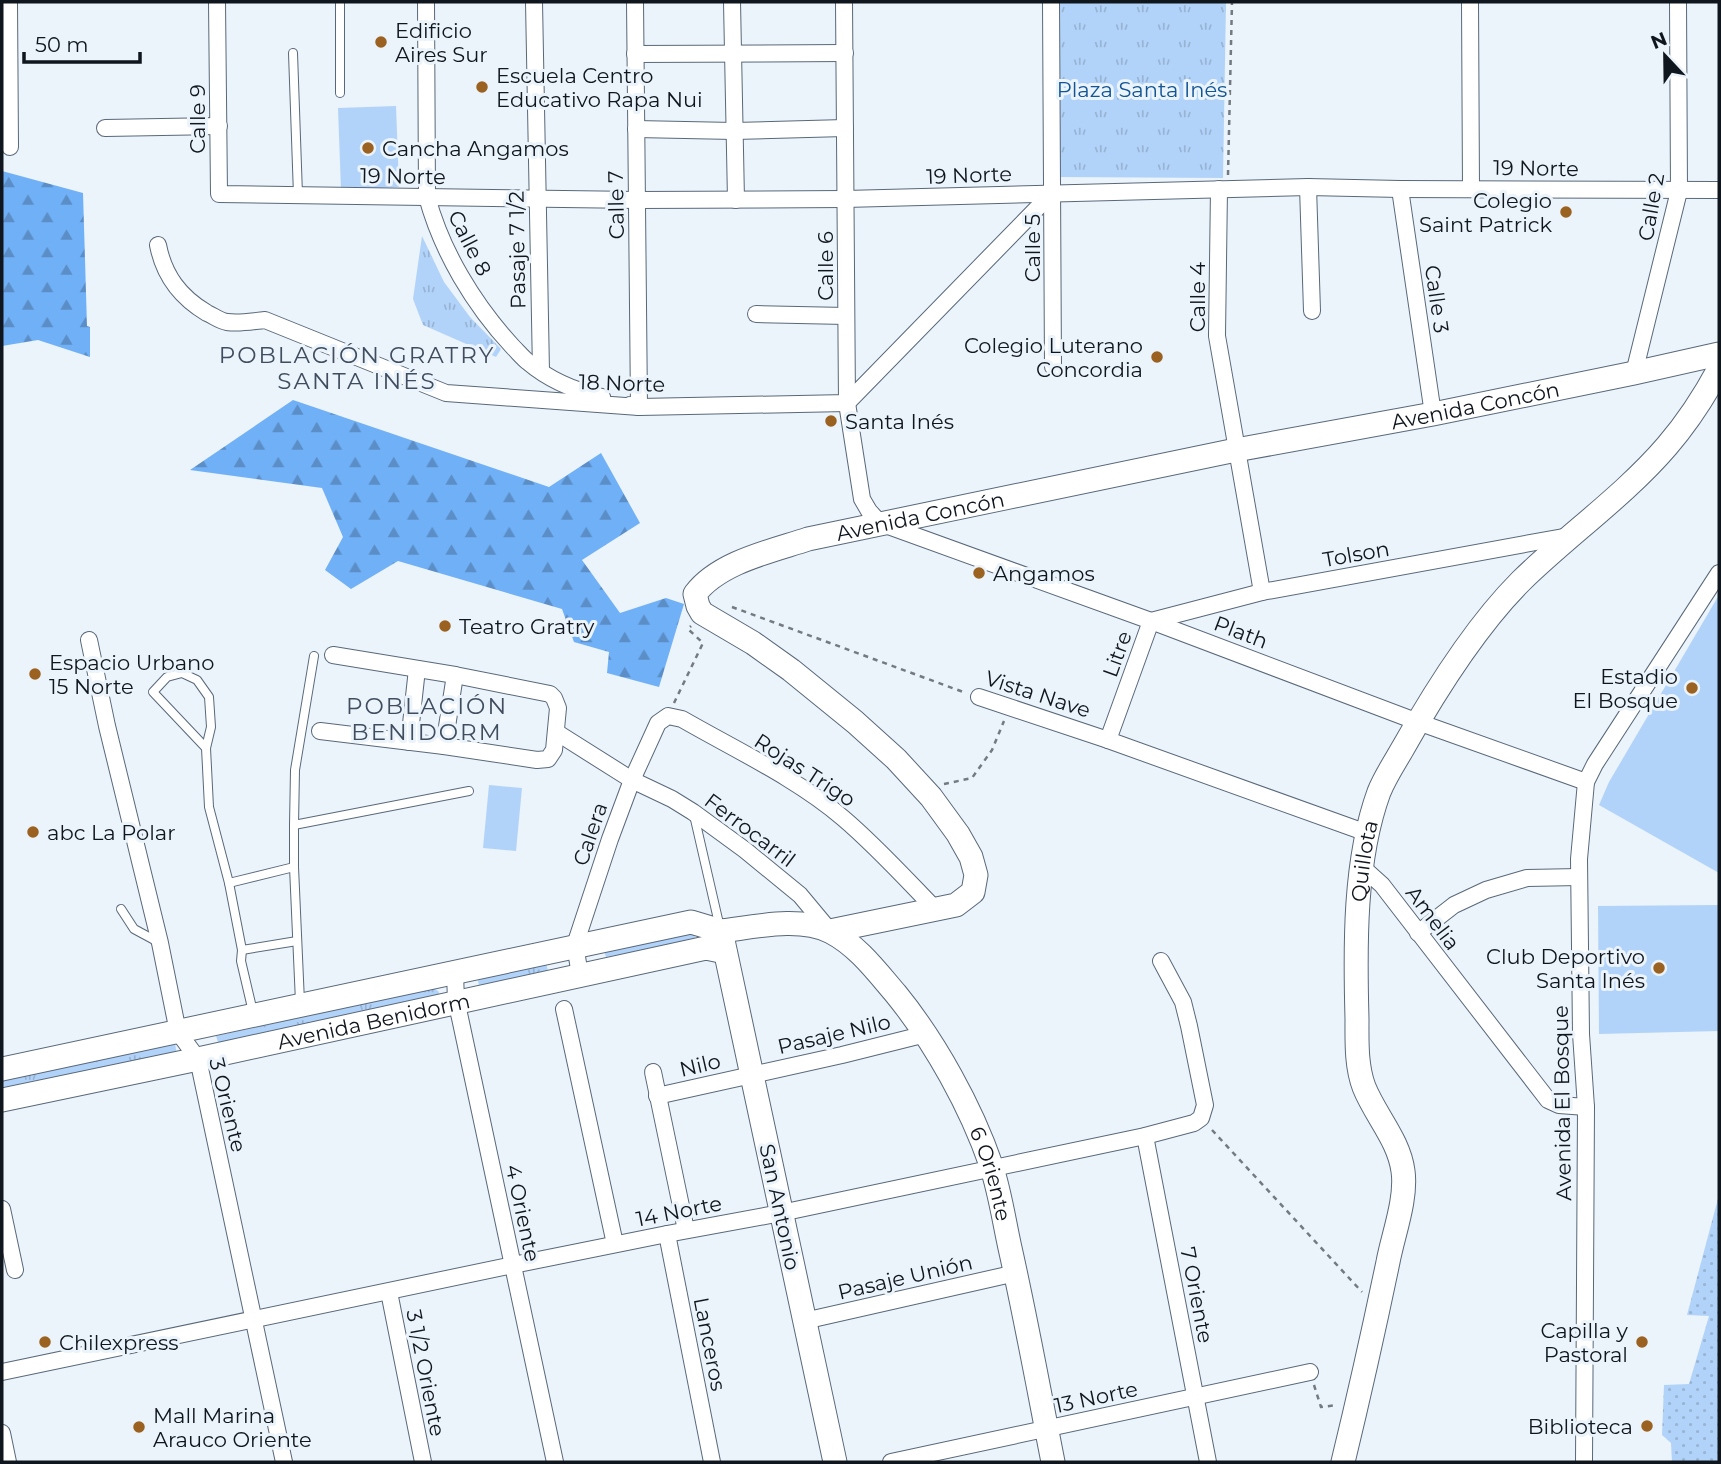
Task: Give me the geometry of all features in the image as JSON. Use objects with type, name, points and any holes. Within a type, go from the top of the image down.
[{"type":"main road","name":"Avenida Concón","points":[[699,603],[704,582],[717,573],[743,561],[808,539],[1719,354]]},
{"type":"main road","name":"Quillota","points":[[1347,1458],[1402,1199],[1404,1173],[1400,1155],[1363,1086],[1359,1065],[1357,928],[1367,833],[1380,790],[1418,722],[1488,618],[1519,583],[1668,446],[1719,369]]},
{"type":"main road","points":[[699,603],[791,670],[896,759],[958,834],[971,857],[976,875],[973,892],[957,905],[830,931]]},
{"type":"main road","name":"Avenida Benidorm","points":[[2,1069],[691,922],[723,942]]},
{"type":"main road","name":"Avenida Benidorm","points":[[2,1100],[706,948],[776,923],[802,924],[830,931]]},
{"type":"main road","name":"6 Oriente","points":[[830,931],[856,950],[904,1004],[926,1034],[972,1118],[992,1168],[1016,1273],[1053,1462]]},
{"type":"main road","name":"San Antonio","points":[[723,942],[835,1462]]},
{"type":"street","points":[[9,2],[10,147]]},
{"type":"street","name":"Calle 9","points":[[218,2],[219,194]]},
{"type":"street","name":"Calle 8","points":[[426,2],[427,197],[442,241],[477,303],[527,362],[552,379],[585,393],[639,407]]},
{"type":"street","name":"Pasaje 7 1/2","points":[[534,2],[541,371]]},
{"type":"street","name":"Calle 7","points":[[635,2],[639,407]]},
{"type":"street","points":[[732,2],[736,200]]},
{"type":"street","name":"Calle 6","points":[[844,2],[846,403],[862,499],[880,523]]},
{"type":"street","name":"Calle 5","points":[[1051,2],[1053,367]]},
{"type":"street","points":[[1470,2],[1471,188]]},
{"type":"street","name":"Calle 2","points":[[1634,373],[1679,191],[1678,2]]},
{"type":"street","points":[[635,54],[845,53]]},
{"type":"street","points":[[105,128],[219,126]]},
{"type":"street","points":[[636,129],[734,131],[845,128]]},
{"type":"street","points":[[1308,187],[1312,311]]},
{"type":"street","name":"19 Norte","points":[[219,194],[736,200],[1308,187],[1719,190]]},
{"type":"street","name":"Calle 4","points":[[1219,189],[1217,336],[1262,592]]},
{"type":"street","name":"Calle 3","points":[[1400,189],[1433,414]]},
{"type":"street","points":[[846,403],[1052,193]]},
{"type":"street","name":"18 Norte","points":[[158,245],[164,268],[176,289],[194,305],[224,322],[265,320],[446,393],[639,407],[846,403]]},
{"type":"street","points":[[756,314],[846,316]]},
{"type":"street","name":"Plath","points":[[880,523],[1586,782]]},
{"type":"street","name":"Tolson","points":[[1151,621],[1262,592],[1569,536]]},
{"type":"street","name":"Avenida El Bosque","points":[[1584,1462],[1586,1107],[1581,1034],[1579,859],[1586,782],[1602,752],[1719,573]]},
{"type":"street","name":"Litre","points":[[1108,740],[1151,621]]},
{"type":"street","name":"3 Oriente","points":[[89,640],[160,943],[178,1032],[198,1059],[284,1462]]},
{"type":"street","points":[[320,731],[543,760],[548,759],[554,750],[558,708],[550,694],[455,675],[332,656]]},
{"type":"street","points":[[409,742],[418,669]]},
{"type":"street","points":[[444,746],[455,675]]},
{"type":"street","name":"Vista Nave","points":[[979,697],[1367,833]]},
{"type":"street","name":"Calera","points":[[580,975],[575,945],[610,839],[632,780],[658,723],[668,716]]},
{"type":"street","name":"Rojas Trigo","points":[[668,716],[682,719],[796,784],[842,817],[935,909]]},
{"type":"street","name":"Ferrocarril","points":[[556,732],[632,780],[693,812],[800,895],[830,931]]},
{"type":"street","name":"Amelia","points":[[1362,867],[1382,885],[1548,1100],[1559,1105],[1586,1107]]},
{"type":"street","points":[[1418,933],[1454,905],[1486,890],[1527,878],[1579,877]]},
{"type":"street","points":[[1161,961],[1183,1002],[1205,1105],[1201,1118]]},
{"type":"street","name":"4 Oriente","points":[[455,973],[456,1001],[555,1462]]},
{"type":"street","points":[[564,1009],[615,1244]]},
{"type":"street","name":"Pasaje Nilo","points":[[752,1074],[926,1034]]},
{"type":"street","points":[[653,1072],[686,1230]]},
{"type":"street","name":"Nilo","points":[[657,1096],[752,1074]]},
{"type":"street","name":"14 Norte","points":[[2,1372],[1145,1136],[1194,1123],[1201,1118]]},
{"type":"street","name":"7 Oriente","points":[[1145,1136],[1208,1462]]},
{"type":"street","points":[[2,1209],[15,1270]]},
{"type":"street","name":"Lanceros","points":[[667,1234],[712,1462]]},
{"type":"street","name":"Pasaje Unión","points":[[804,1321],[1016,1273]]},
{"type":"street","name":"3 1/2 Oriente","points":[[389,1292],[423,1462]]},
{"type":"street","name":"13 Norte","points":[[891,1462],[1310,1372]]},
{"type":"street","points":[[2,1433],[8,1462]]},
{"type":"lane","points":[[340,2],[340,93]]},
{"type":"lane","points":[[293,52],[299,195]]},
{"type":"lane","points":[[300,1005],[294,867],[295,770],[314,656]]},
{"type":"lane","points":[[206,748],[153,692],[167,677],[182,673],[197,680],[209,697],[211,727],[206,748],[209,807],[229,883],[253,1015]]},
{"type":"lane","points":[[294,825],[469,791]]},
{"type":"lane","points":[[693,812],[723,942]]},
{"type":"lane","points":[[229,883],[294,867]]},
{"type":"lane","points":[[121,909],[134,929],[160,943]]},
{"type":"lane","points":[[242,950],[297,941]]},
{"type":"path","points":[[1219,189],[1228,177],[1231,2]]},
{"type":"path","points":[[668,716],[703,643],[688,629],[699,603]]},
{"type":"path","name":"Vista Nave","points":[[699,603],[979,697]]},
{"type":"path","points":[[923,789],[972,778],[992,750],[1005,719],[996,716],[1000,704]]},
{"type":"path","points":[[1201,1118],[1378,1310]]},
{"type":"path","points":[[1310,1372],[1321,1407],[1357,1403]]},
{"type":"green space","name":"Plaza Santa Inés","points":[[1059,2],[1226,2],[1223,178],[1060,177]]},
{"type":"green space","name":"Cancha Angamos","points":[[396,106],[399,187],[341,190],[338,108]]},
{"type":"green space","points":[[2,171],[83,193],[90,357],[38,340],[2,346]]},
{"type":"green space","points":[[422,236],[444,282],[470,317],[501,349],[496,357],[423,325],[413,299]]},
{"type":"green space","points":[[293,400],[549,487],[601,453],[640,523],[582,560],[620,613],[666,598],[684,604],[659,687],[607,673],[609,652],[574,642],[562,609],[398,561],[351,589],[325,570],[343,537],[322,488],[190,470]]},
{"type":"green space","name":"Estadio El Bosque","points":[[1719,595],[1719,873],[1599,805],[1609,782]]},
{"type":"green space","points":[[489,785],[522,788],[516,851],[483,848]]},
{"type":"green space","name":"Club Deportivo Santa Inés","points":[[1719,905],[1719,1031],[1599,1034],[1598,906]]},
{"type":"green space","points":[[692,930],[696,940],[606,957],[603,948]]},
{"type":"green space","points":[[546,963],[548,971],[479,985],[477,977]]},
{"type":"green space","points":[[434,988],[439,992],[438,997],[219,1045],[216,1036]]},
{"type":"green space","points":[[175,1043],[177,1055],[2,1091],[2,1078]]},
{"type":"green space","points":[[1719,1195],[1719,1462],[1672,1462],[1671,1443],[1662,1435],[1664,1385],[1689,1384],[1709,1316],[1687,1315]]},
{"type":"place","name":"Edificio Aires Sur","points":[[381,42]]},
{"type":"place","name":"Escuela Centro Educativo Rapa Nui","points":[[482,87]]},
{"type":"place","name":"Cancha Angamos","points":[[368,148]]},
{"type":"place","name":"Colegio Saint Patrick","points":[[1566,212]]},
{"type":"place","name":"Colegio Luterano Concordia","points":[[1157,357]]},
{"type":"place","name":"Santa Inés","points":[[831,421]]},
{"type":"place","name":"Angamos","points":[[979,573]]},
{"type":"place","name":"Teatro Gratry","points":[[445,626]]},
{"type":"place","name":"Espacio Urbano 15 Norte","points":[[35,674]]},
{"type":"place","name":"Estadio El Bosque","points":[[1692,688]]},
{"type":"place","name":"abc La Polar","points":[[33,832]]},
{"type":"place","name":"Club Deportivo Santa Inés","points":[[1659,968]]},
{"type":"place","name":"Chilexpress","points":[[45,1342]]},
{"type":"place","name":"Capilla y Pastoral","points":[[1642,1342]]},
{"type":"place","name":"Biblioteca","points":[[1647,1426]]},
{"type":"place","name":"Mall Marina Arauco Oriente","points":[[139,1427]]},
{"type":"district","name":"POBLACIÓN GRATRY SANTA INÉS","points":[[357,368]]},
{"type":"district","name":"POBLACIÓN BENIDORM","points":[[427,719]]}]
